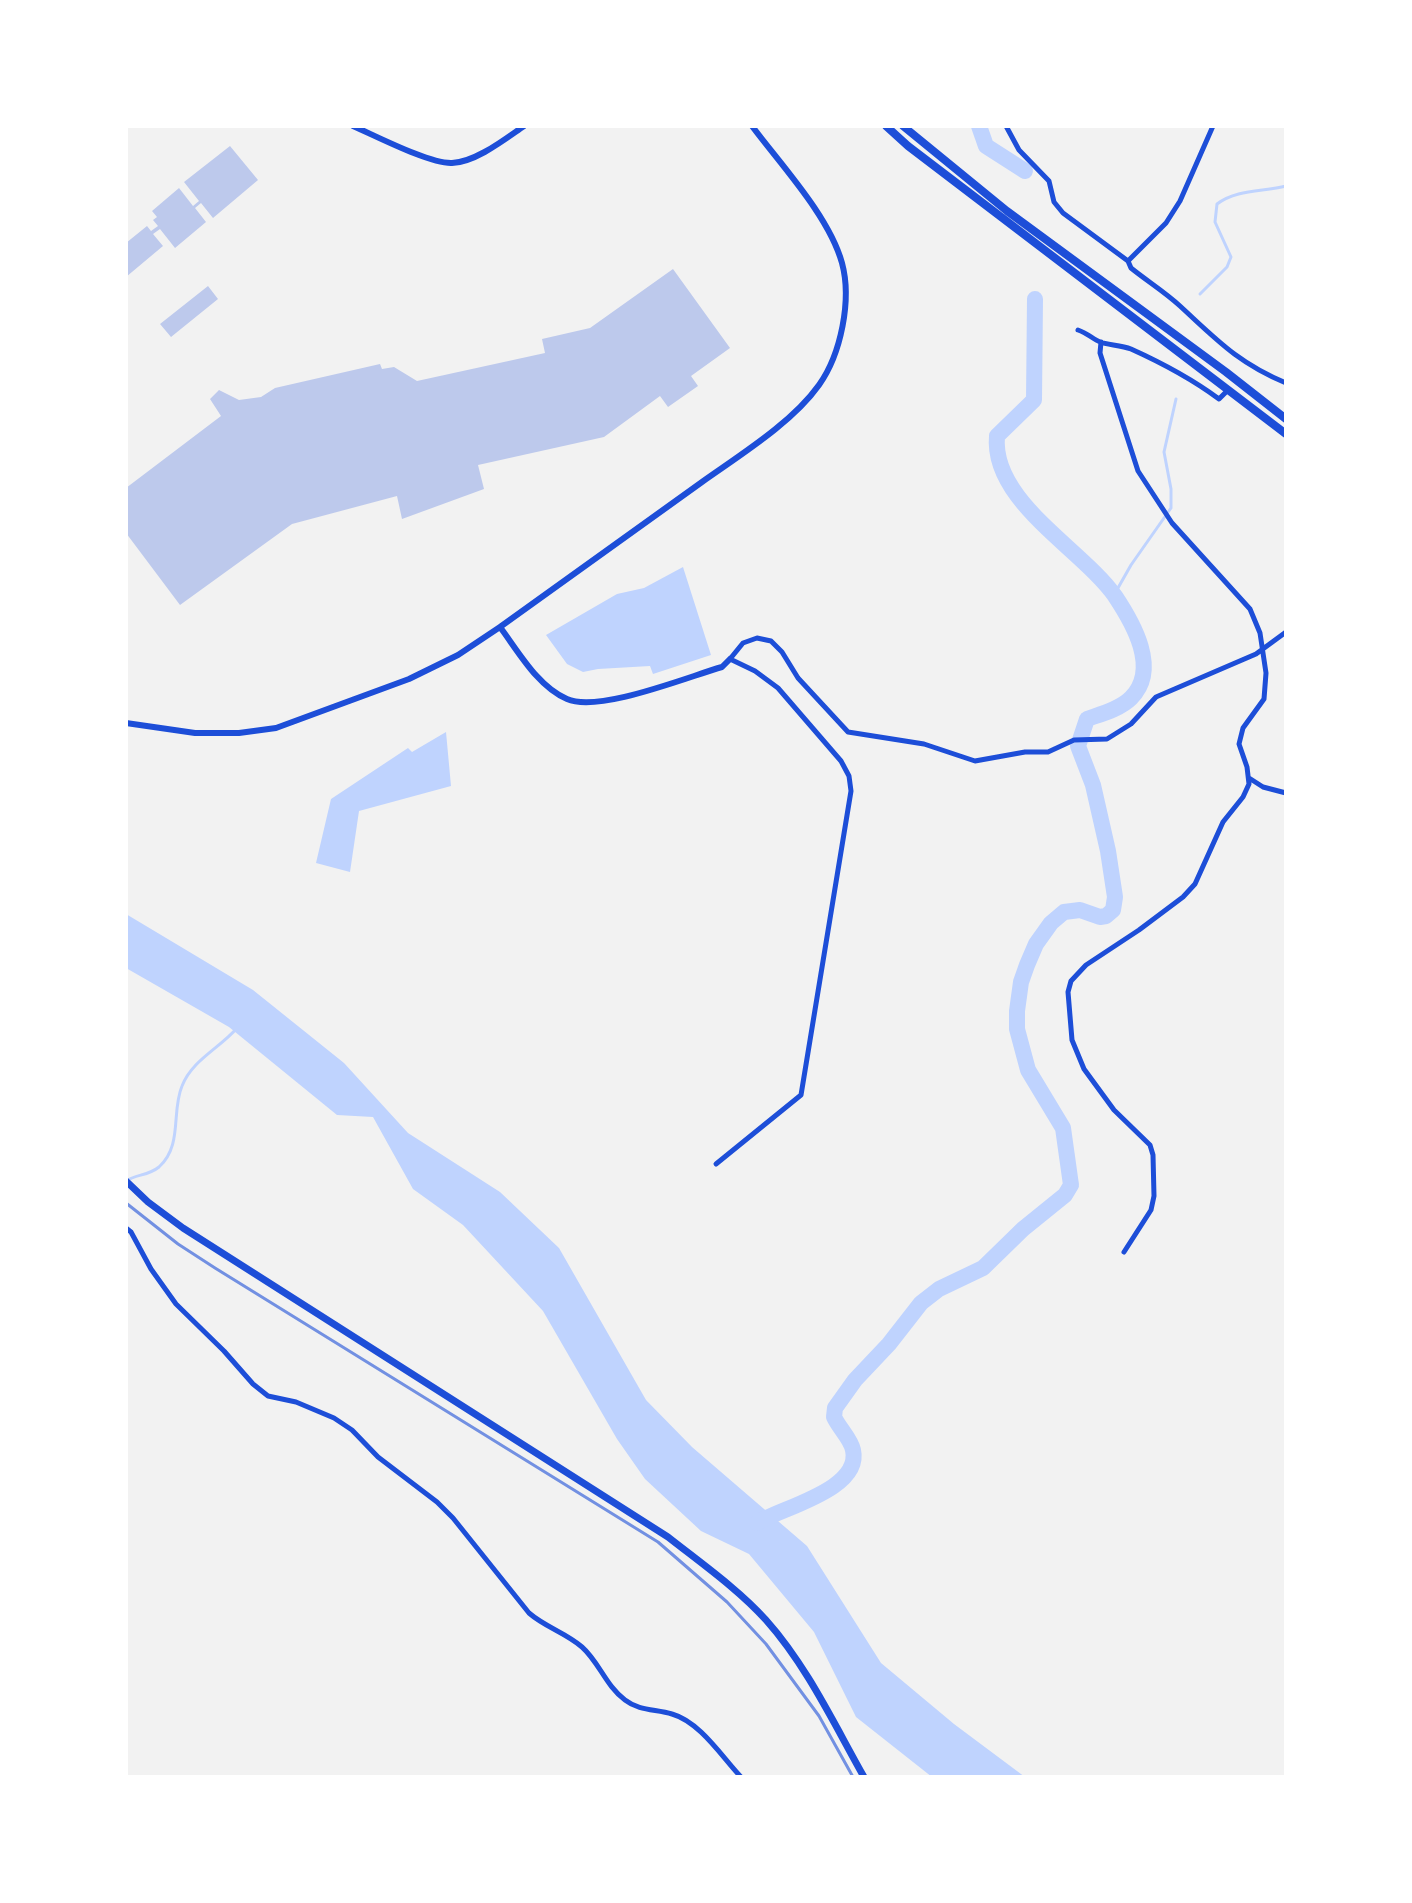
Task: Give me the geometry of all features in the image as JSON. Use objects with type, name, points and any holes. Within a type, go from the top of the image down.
[{"type":"highway","points":[[886,126],[919,155],[1286,434]]},
{"type":"highway","points":[[903,126],[1007,211],[1286,419]]},
{"type":"main road","points":[[126,1181],[183,1228],[668,1537],[729,1585],[765,1618],[790,1650],[864,1777]]},
{"type":"street","points":[[353,126],[437,162],[455,163],[474,156],[524,126]]},
{"type":"street","points":[[126,723],[195,733],[239,733],[276,728],[409,679],[458,655],[500,627],[780,423],[810,395],[832,363],[838,341],[845,299],[842,265],[832,235],[752,126]]},
{"type":"street","points":[[1006,126],[1019,150],[1049,181],[1054,202],[1063,213],[1128,261],[1131,268],[1179,305],[1235,357],[1257,371],[1286,383]]},
{"type":"street","points":[[1128,261],[1166,223],[1180,201],[1213,126]]},
{"type":"street","points":[[1078,330],[1101,342],[1130,349],[1194,381],[1219,399],[1229,390]]},
{"type":"street","points":[[1101,342],[1100,353],[1138,471],[1172,523],[1250,609],[1263,648],[1266,673],[1264,699],[1243,728],[1239,744],[1249,784],[1223,822],[1195,884],[1183,897],[1139,930],[1086,965],[1071,981],[1068,992],[1072,1040],[1084,1069],[1114,1110],[1150,1145],[1153,1155],[1154,1196],[1151,1210],[1124,1252]]},
{"type":"street","points":[[500,627],[547,686],[567,699],[586,703],[607,701],[722,667],[743,643],[757,638],[771,641],[782,652],[798,678],[848,732],[924,744],[975,761],[1025,752],[1048,752],[1074,740],[1107,739],[1131,724],[1156,697],[1263,648],[1286,632]]},
{"type":"street","points":[[716,1164],[801,1095],[851,791],[849,776],[841,761],[778,688],[755,671],[730,659]]},
{"type":"street","points":[[1248,778],[1263,787],[1286,793]]},
{"type":"street","points":[[126,1228],[176,1304],[260,1391],[334,1418],[352,1430],[378,1457],[445,1510],[529,1613],[543,1625],[581,1646],[611,1687],[625,1700],[640,1708],[674,1714],[693,1726],[741,1777]]},
{"type":"water","points":[[683,567],[711,655],[653,674],[650,666],[583,672],[567,664],[546,635],[617,594],[644,588]]},
{"type":"water","points":[[446,732],[451,786],[359,811],[350,872],[316,863],[331,799],[408,748],[412,752]]},
{"type":"water","points":[[126,914],[253,990],[344,1063],[408,1133],[500,1192],[559,1248],[646,1400],[692,1447],[807,1546],[881,1663],[954,1724],[1025,1777],[932,1777],[856,1717],[814,1632],[749,1554],[701,1531],[645,1479],[617,1439],[543,1311],[463,1225],[413,1189],[373,1117],[337,1115],[229,1027],[126,968]]},
{"type":"building","points":[[230,146],[258,180],[213,218],[201,203],[195,208],[206,222],[175,248],[160,229],[153,234],[163,246],[126,277],[126,243],[147,226],[151,231],[158,226],[153,220],[157,217],[152,211],[179,188],[193,206],[199,201],[184,182]]},
{"type":"building","points":[[673,269],[730,348],[691,376],[698,386],[668,407],[660,396],[604,437],[478,465],[484,489],[402,519],[397,496],[292,524],[180,605],[126,533],[126,488],[221,416],[210,399],[219,390],[239,400],[261,397],[275,388],[380,364],[382,369],[394,367],[417,381],[545,353],[542,339],[590,328]]},
{"type":"building","points":[[208,286],[218,299],[171,337],[160,324]]},
{"type":"waterway","points":[[979,126],[986,146],[1025,171]]},
{"type":"waterway","points":[[1200,294],[1227,267],[1231,257],[1215,222],[1217,204],[1242,193],[1286,186]]},
{"type":"waterway","points":[[757,1523],[817,1496],[845,1476],[852,1464],[853,1450],[834,1417],[835,1408],[855,1380],[921,1303],[939,1289],[983,1268],[1023,1229],[1065,1195],[1071,1185],[1063,1128],[1028,1070],[1017,1029],[1017,1011],[1027,965],[1036,944],[1051,923],[1064,912],[1080,910],[1100,917],[1113,910],[1115,897],[1108,851],[1093,785],[1078,746],[1087,719],[1116,708],[1131,698],[1143,674],[1143,660],[1136,632],[1115,596],[1023,503],[1008,482],[999,460],[997,436],[1034,400],[1035,299]]},
{"type":"waterway","points":[[1114,595],[1171,508],[1164,452],[1176,399]]},
{"type":"waterway","points":[[126,1181],[155,1170],[166,1158],[174,1139],[182,1086],[199,1061],[237,1028]]},
{"type":"railway","points":[[126,1203],[178,1244],[215,1268],[658,1542],[727,1602],[766,1644],[819,1716],[853,1777]]}]
